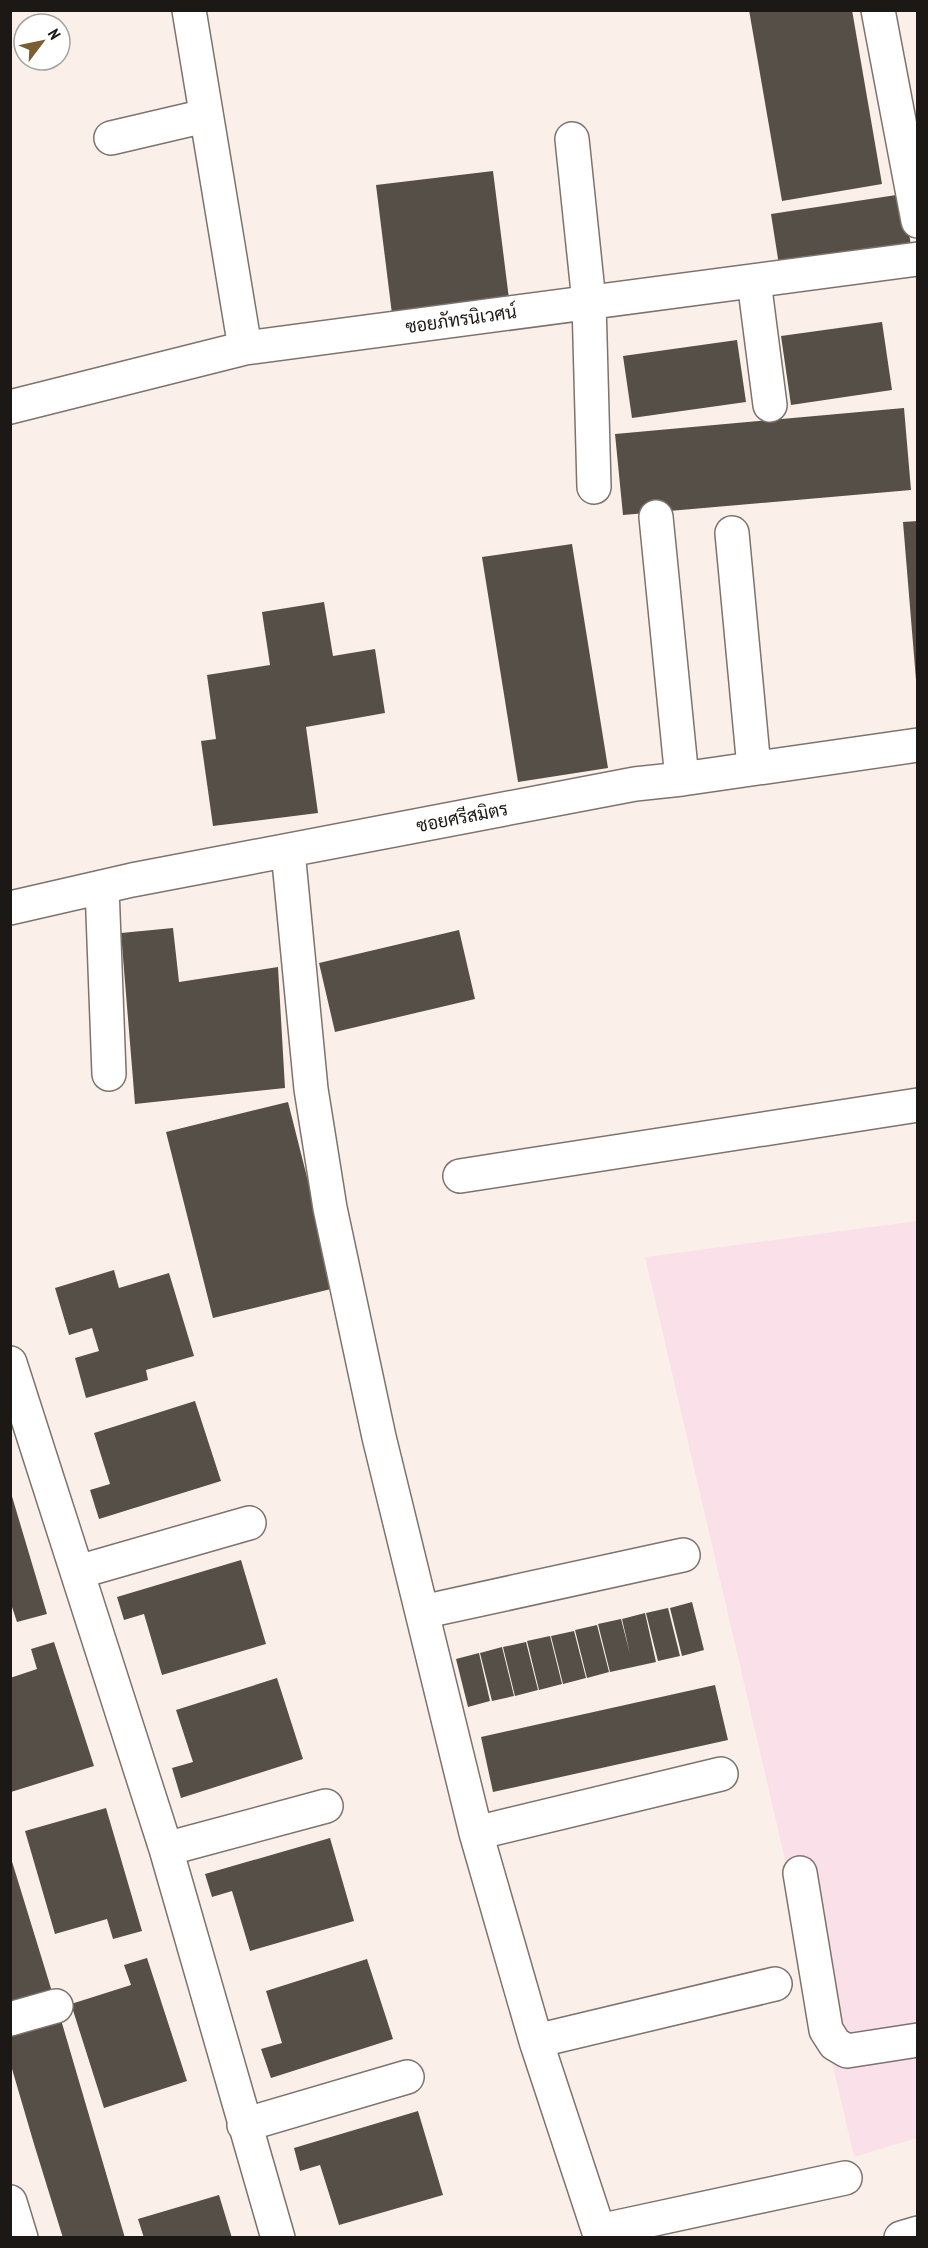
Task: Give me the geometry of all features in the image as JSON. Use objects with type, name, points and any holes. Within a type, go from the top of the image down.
[{"type":"street","points":[[189,10],[245,348]]},
{"type":"street","points":[[878,10],[918,221]]},
{"type":"street","points":[[111,138],[205,116]]},
{"type":"street","points":[[572,139],[589,302],[594,487]]},
{"type":"street","name":"ซอยภัทรนิเวศน์","points":[[10,407],[245,348],[918,259]]},
{"type":"street","points":[[754,281],[770,405]]},
{"type":"street","points":[[656,517],[682,779]]},
{"type":"street","points":[[732,533],[754,768]]},
{"type":"street","name":"ซอยศรีสมิตร","points":[[10,908],[102,886],[635,784],[918,745]]},
{"type":"street","points":[[288,851],[310,1089],[330,1208],[379,1437],[476,1833],[536,2041],[600,2234],[844,2178]]},
{"type":"street","points":[[102,886],[109,1074]]},
{"type":"street","points":[[460,1176],[918,1105]]},
{"type":"street","points":[[10,1363],[166,1849],[278,2238]]},
{"type":"street","points":[[78,1572],[249,1523]]},
{"type":"street","points":[[422,1612],[683,1555]]},
{"type":"street","points":[[476,1833],[721,1774]]},
{"type":"street","points":[[166,1849],[326,1806]]},
{"type":"street","points":[[800,1873],[826,2030],[835,2044],[847,2050],[918,2040]]},
{"type":"street","points":[[536,2041],[775,1984]]},
{"type":"street","points":[[10,2019],[56,2007]]},
{"type":"street","points":[[244,2125],[407,2077]]},
{"type":"street","points":[[10,2202],[21,2238]]},
{"type":"street","points":[[901,2238],[918,2233]]},
{"type":"shaded area","points":[[917,1221],[917,2138],[854,2157],[645,1257]]},
{"type":"building","points":[[749,10],[852,10],[882,184],[782,201]]},
{"type":"building","points":[[493,171],[509,299],[392,314],[376,185]]},
{"type":"building","points":[[903,194],[913,259],[781,278],[771,214]]},
{"type":"building","points":[[882,322],[892,390],[791,405],[781,336]]},
{"type":"building","points":[[737,340],[746,402],[632,418],[623,356]]},
{"type":"building","points":[[904,408],[911,490],[623,515],[615,434]]},
{"type":"building","points":[[918,521],[918,680],[916,680],[903,522]]},
{"type":"building","points":[[572,544],[608,768],[518,782],[482,557]]},
{"type":"building","points":[[324,602],[333,656],[375,649],[385,713],[306,727],[318,813],[213,826],[201,741],[216,739],[207,675],[270,665],[262,612]]},
{"type":"building","points":[[173,928],[179,982],[278,967],[285,1088],[135,1104],[121,933]]},
{"type":"building","points":[[459,930],[475,999],[335,1032],[319,963]]},
{"type":"building","points":[[288,1102],[335,1288],[213,1318],[166,1132]]},
{"type":"building","points":[[114,1270],[119,1288],[169,1273],[194,1356],[146,1370],[148,1380],[86,1398],[75,1358],[99,1351],[92,1328],[69,1335],[55,1288]]},
{"type":"building","points":[[195,1401],[221,1481],[99,1519],[90,1490],[110,1484],[94,1433]]},
{"type":"building","points":[[11,1493],[47,1614],[17,1622],[10,1601]]},
{"type":"building","points":[[241,1560],[266,1644],[162,1675],[144,1614],[124,1620],[117,1597]]},
{"type":"building","points":[[692,1602],[704,1650],[682,1656],[670,1608]]},
{"type":"building","points":[[668,1608],[680,1656],[658,1661],[646,1613]]},
{"type":"building","points":[[645,1613],[656,1662],[610,1672],[598,1624],[621,1619],[630,1654],[622,1619]]},
{"type":"building","points":[[597,1625],[609,1672],[587,1678],[575,1630]]},
{"type":"building","points":[[574,1631],[586,1678],[563,1684],[551,1636]]},
{"type":"building","points":[[550,1636],[562,1684],[539,1690],[527,1641]]},
{"type":"building","points":[[54,1642],[94,1766],[11,1792],[10,1678],[37,1669],[31,1649]]},
{"type":"building","points":[[526,1642],[538,1690],[515,1696],[503,1647]]},
{"type":"building","points":[[502,1647],[514,1696],[492,1701],[480,1653]]},
{"type":"building","points":[[479,1653],[490,1701],[468,1707],[456,1659]]},
{"type":"building","points":[[277,1678],[303,1759],[181,1798],[172,1768],[193,1762],[176,1710]]},
{"type":"building","points":[[715,1685],[728,1740],[493,1792],[481,1737]]},
{"type":"building","points":[[106,1808],[142,1931],[113,1939],[107,1919],[55,1934],[25,1831]]},
{"type":"building","points":[[330,1838],[354,1921],[250,1951],[232,1891],[212,1897],[205,1874]]},
{"type":"building","points":[[10,1855],[53,1995],[10,2007]]},
{"type":"building","points":[[147,1958],[187,2081],[104,2108],[71,2004],[131,1985],[124,1965]]},
{"type":"building","points":[[367,1959],[393,2039],[271,2078],[261,2049],[282,2043],[266,1991]]},
{"type":"building","points":[[59,2013],[125,2238],[63,2238],[34,2144],[10,2062],[10,2027]]},
{"type":"building","points":[[418,2111],[443,2195],[339,2225],[320,2165],[300,2171],[294,2148]]},
{"type":"building","points":[[219,2195],[232,2238],[144,2238],[138,2219]]}]
